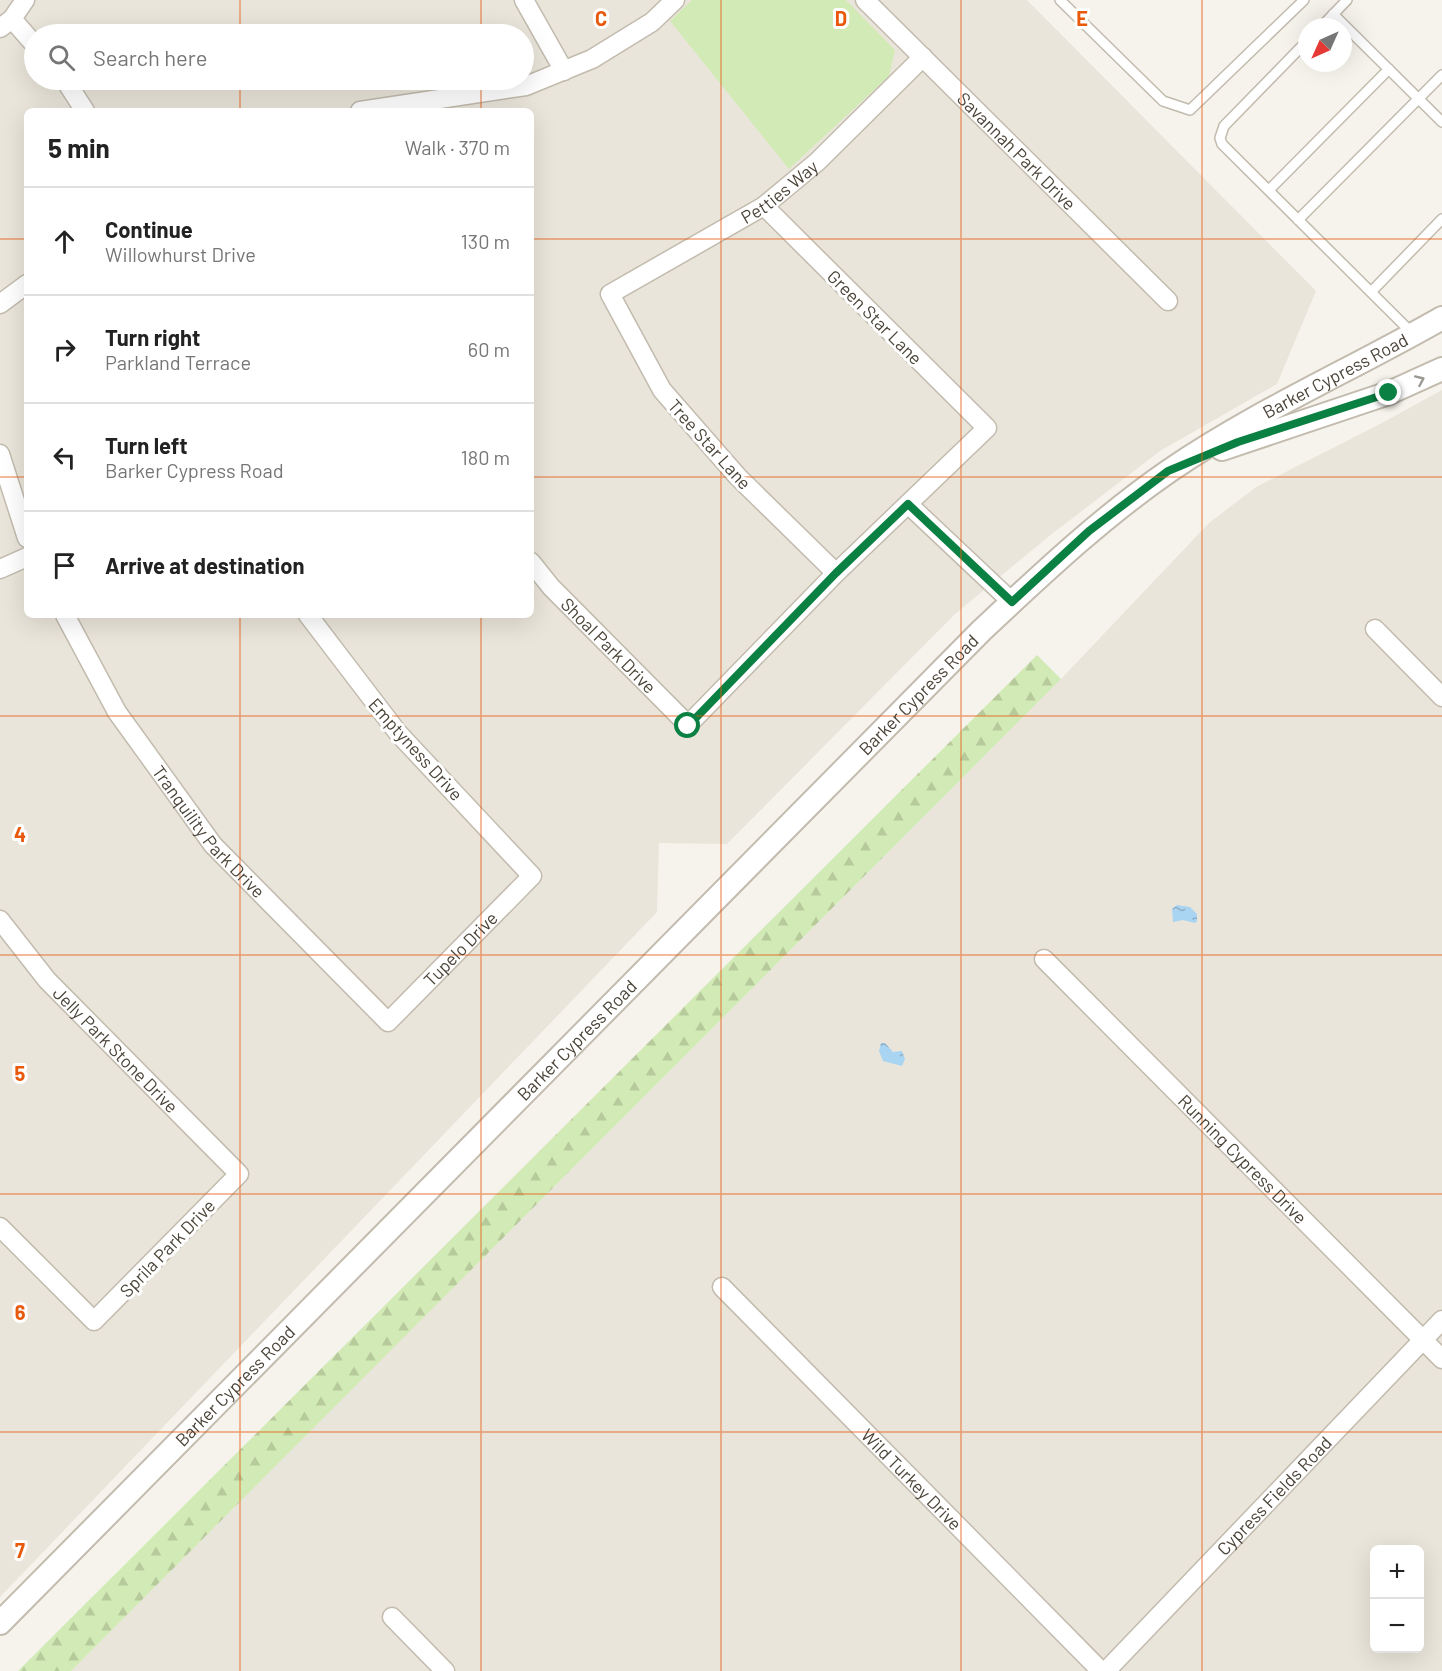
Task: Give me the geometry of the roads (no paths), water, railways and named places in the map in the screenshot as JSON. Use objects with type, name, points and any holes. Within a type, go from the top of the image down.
[{"type":"street","points":[[24,36],[6,23],[26,0]]},
{"type":"street","points":[[524,0],[564,70]]},
{"type":"street","points":[[534,83],[592,59],[652,22],[675,0]]},
{"type":"street","name":"Savannah Park Drive","points":[[865,0],[1168,302]]},
{"type":"street","name":"Petties Way","points":[[610,294],[764,206],[817,162],[924,57]]},
{"type":"street","points":[[71,90],[83,108]]},
{"type":"street","points":[[380,108],[499,90]]},
{"type":"street","name":"Green Star Lane","points":[[764,206],[987,428],[908,504]]},
{"type":"street","points":[[0,304],[24,286]]},
{"type":"street","name":"Tree Star Lane","points":[[610,294],[662,390],[738,477],[836,573]]},
{"type":"street","name":"Barker Cypress Road","points":[[0,1623],[1012,602],[1089,531],[1168,471],[1263,413],[1442,318]]},
{"type":"street","name":"Barker Cypress Road","points":[[1168,471],[1248,439],[1389,393],[1442,369]]},
{"type":"street","points":[[0,454],[24,529]]},
{"type":"street","points":[[836,573],[908,504],[1012,602]]},
{"type":"street","points":[[0,569],[24,558]]},
{"type":"street","name":"Shoal Park Drive","points":[[534,566],[551,587],[688,726],[836,573]]},
{"type":"street","name":"Tranquility Park Drive","points":[[67,618],[117,712],[213,845],[388,1022]]},
{"type":"street","name":"Emptyness Drive","points":[[310,618],[398,733],[532,876]]},
{"type":"street","points":[[1375,629],[1442,697]]},
{"type":"street","name":"Tupelo Drive","points":[[388,1022],[532,876]]},
{"type":"street","name":"Jelly Park Stone Drive","points":[[0,920],[47,980],[239,1174]]},
{"type":"street","name":"Running Cypress Drive","points":[[1044,959],[1442,1359]]},
{"type":"street","name":"Sprila Park Drive","points":[[0,1227],[94,1322],[239,1174]]},
{"type":"street","name":"Wild Turkey Drive","points":[[722,1287],[1101,1671]]},
{"type":"street","name":"Cypress Fields Road","points":[[1106,1671],[1442,1320]]},
{"type":"street","points":[[392,1617],[445,1671]]},
{"type":"lane","points":[[1060,0],[1163,101],[1190,110],[1304,0]]},
{"type":"lane","points":[[1329,18],[1347,0]]},
{"type":"lane","points":[[1333,14],[1442,122]]},
{"type":"lane","points":[[1298,50],[1224,126],[1220,138],[1222,144],[1413,335]]},
{"type":"lane","points":[[1269,190],[1389,69]]},
{"type":"lane","points":[[1298,220],[1442,75]]},
{"type":"lane","points":[[1371,292],[1442,219]]},
{"type":"water","points":[[1177,905],[1190,907],[1197,914],[1197,921],[1195,923],[1183,920],[1173,922],[1172,909]]},
{"type":"water","points":[[881,1043],[885,1043],[893,1052],[902,1051],[905,1059],[902,1066],[883,1061],[879,1051]]}]
